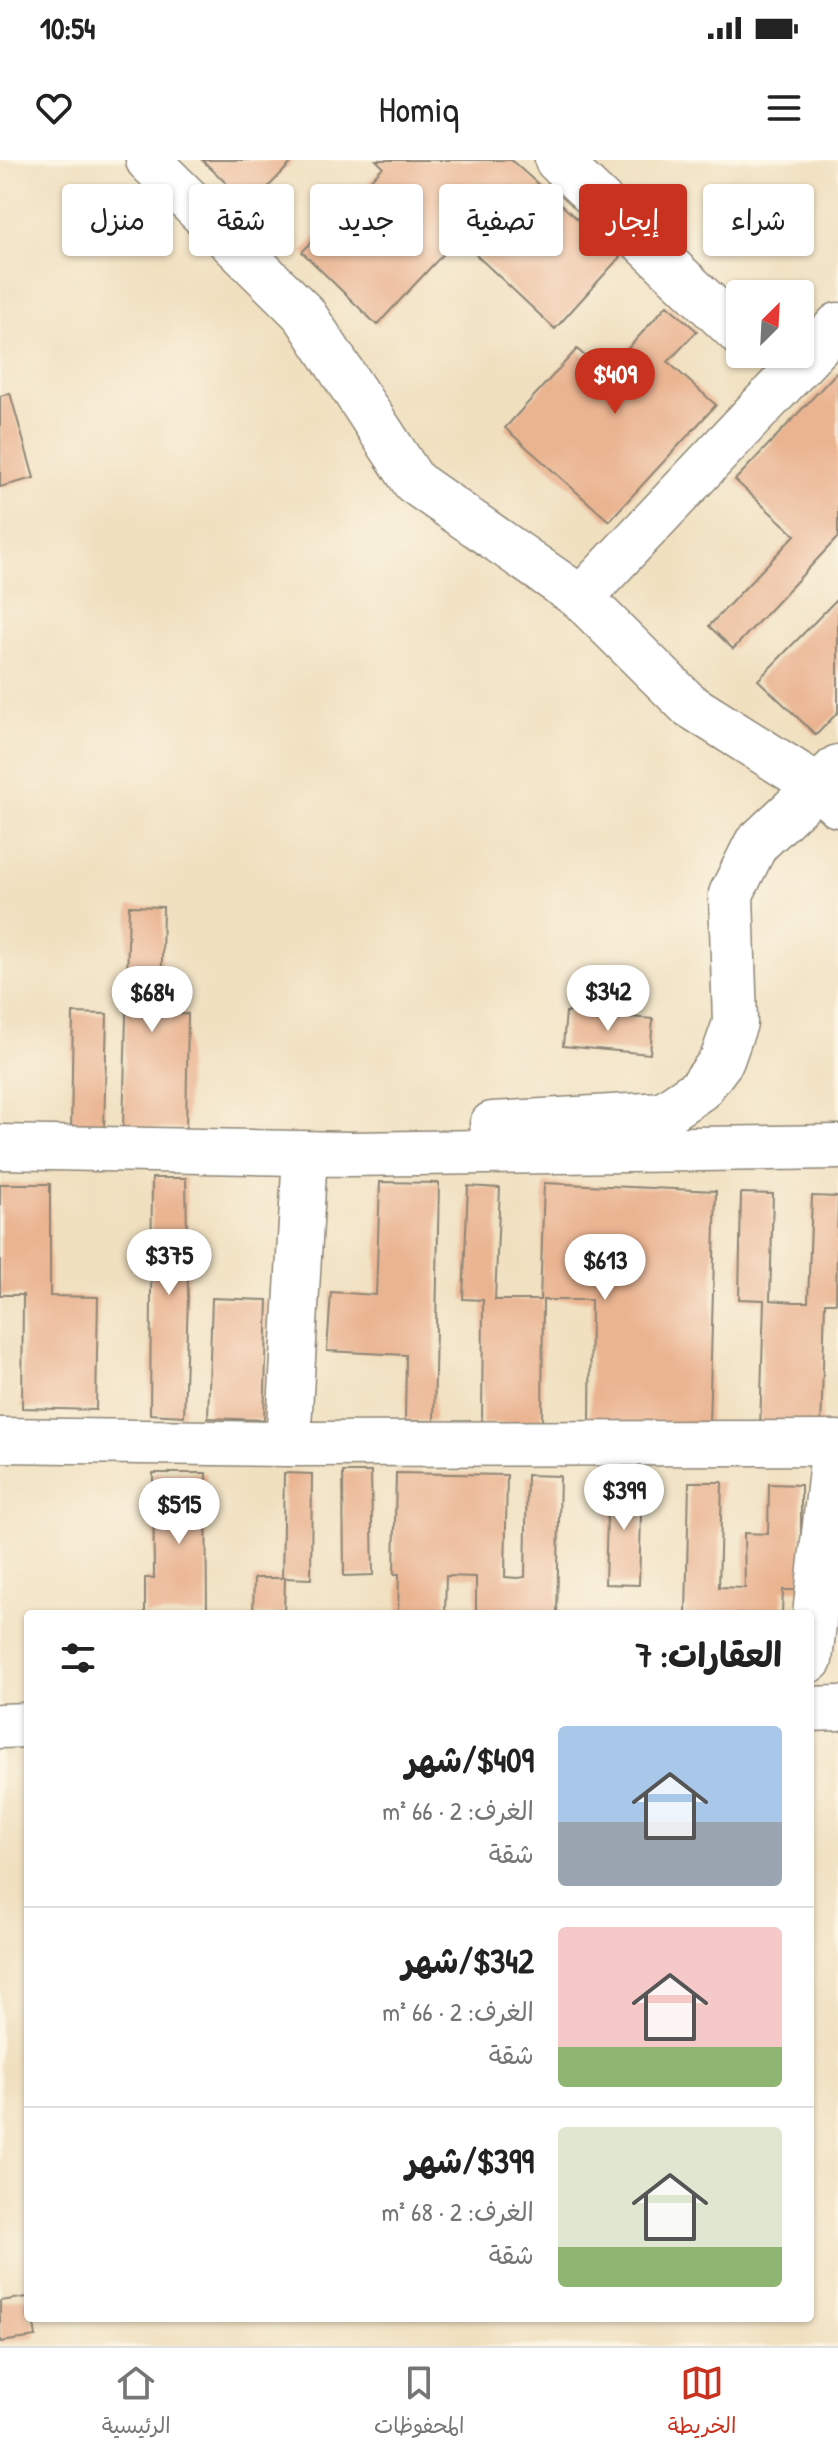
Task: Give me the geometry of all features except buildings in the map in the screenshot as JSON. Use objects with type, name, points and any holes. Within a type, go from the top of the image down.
[{"type":"street","points":[[148,160],[304,314],[414,482],[581,598],[689,705],[832,787],[756,844],[731,894],[735,1023],[722,1060],[700,1089],[663,1114],[421,1128],[349,1154]]},
{"type":"street","points":[[557,160],[726,321]]},
{"type":"street","points":[[814,341],[838,325]]},
{"type":"street","points":[[581,598],[773,368]]},
{"type":"street","points":[[0,1147],[349,1154],[838,1147]]},
{"type":"street","points":[[288,1444],[305,1154]]},
{"type":"street","points":[[0,1440],[288,1444],[836,1443],[814,1627]]},
{"type":"street","points":[[814,1709],[838,1708]]},
{"type":"street","points":[[0,1726],[24,1725]]}]
